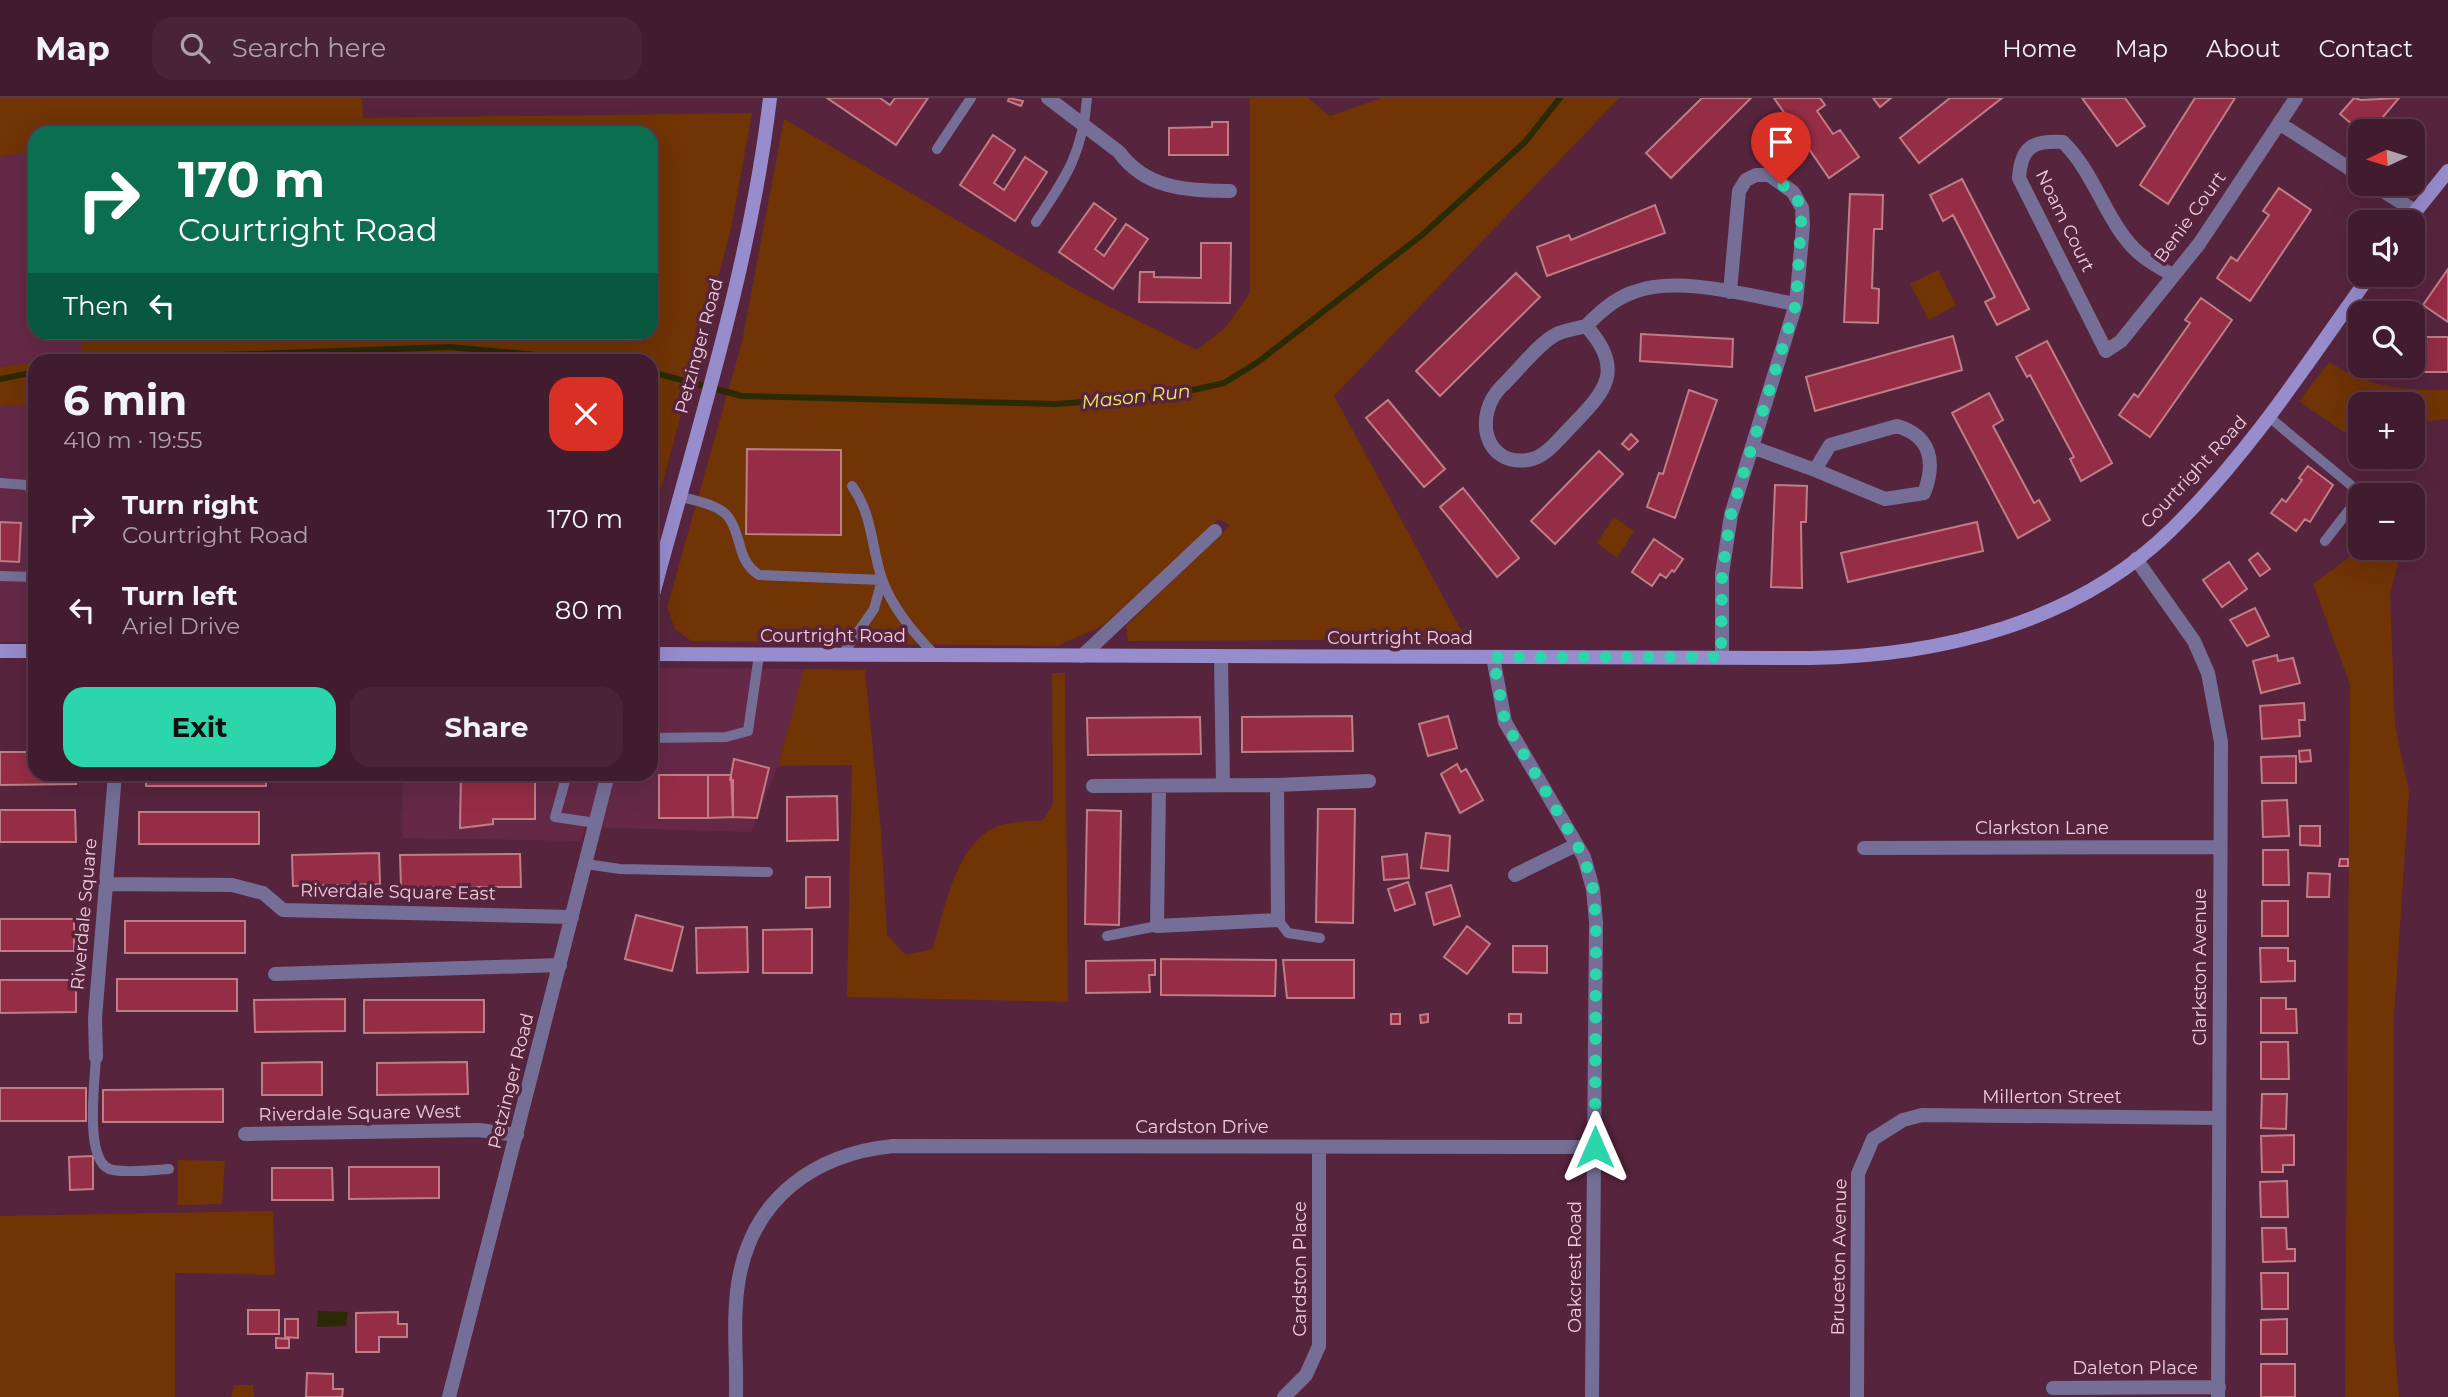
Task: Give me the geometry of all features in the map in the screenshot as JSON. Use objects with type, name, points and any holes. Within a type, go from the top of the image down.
[{"type":"street","name":"Petzinger Road","points":[[658,576],[749,227],[770,98]]},
{"type":"street","points":[[1048,98],[1153,183],[1186,190],[1230,191]]},
{"type":"street","name":"Benie Court","points":[[2106,351],[2121,341],[2199,244],[2296,98]]},
{"type":"street","points":[[2279,123],[2348,168]]},
{"type":"street","name":"Noam Court","points":[[2106,351],[2020,178],[2020,162],[2028,148],[2042,140],[2063,142],[2078,156],[2123,234],[2139,254],[2172,275]]},
{"type":"street","points":[[2417,210],[2448,171]]},
{"type":"street","points":[[1721,657],[1722,574],[1731,514],[1796,304],[1802,208],[1793,192],[1769,175],[1756,175],[1746,180],[1740,191],[1730,292]]},
{"type":"street","points":[[2386,196],[2403,210]]},
{"type":"street","points":[[1586,327],[1599,340],[1607,357],[1608,375],[1603,393],[1548,450],[1531,460],[1511,460],[1494,450],[1486,433],[1485,415],[1490,398],[1554,335],[1586,327],[1603,309],[1634,291],[1669,285],[1730,292],[1796,304]]},
{"type":"street","name":"Courtright Road","points":[[658,654],[1221,658],[1847,657],[1953,644],[2053,607],[2136,559],[2201,499],[2269,417],[2361,287]]},
{"type":"street","points":[[1752,447],[1885,499],[1924,493],[1931,476],[1925,442],[1913,430],[1897,426],[1830,445],[1815,470]]},
{"type":"street","points":[[1082,656],[1215,531]]},
{"type":"street","name":"Clarkston Avenue","points":[[2136,559],[2194,641],[2208,673],[2221,742],[2218,1392]]},
{"type":"street","points":[[0,651],[28,651]]},
{"type":"street","name":"Oakcrest Road","points":[[1493,657],[1505,722],[1584,857],[1593,889],[1596,922],[1592,1397]]},
{"type":"street","points":[[1221,658],[1223,784]]},
{"type":"street","points":[[1093,786],[1277,785],[1369,780]]},
{"type":"street","name":"Riverdale Square","points":[[96,1057],[95,1018],[114,781]]},
{"type":"street","name":"Petzinger Road","points":[[449,1397],[606,781]]},
{"type":"street","points":[[1160,787],[1157,926],[1278,920],[1277,785]]},
{"type":"street","points":[[1515,875],[1576,845]]},
{"type":"street","name":"Clarkston Lane","points":[[1864,848],[2219,847]]},
{"type":"street","name":"Riverdale Square East","points":[[105,884],[232,885],[263,893],[283,910],[572,917]]},
{"type":"street","points":[[275,974],[560,965]]},
{"type":"street","name":"Millerton Street","points":[[1888,1128],[1922,1115],[2219,1118]]},
{"type":"street","name":"Bruceton Avenue","points":[[1857,1397],[1856,1188],[1864,1154],[1873,1139],[1888,1128]]},
{"type":"street","name":"Riverdale Square West","points":[[245,1135],[479,1130],[517,1135]]},
{"type":"street","name":"Cardston Drive","points":[[736,1397],[738,1280],[752,1233],[790,1187],[813,1169],[838,1156],[893,1146],[1595,1147]]},
{"type":"street","name":"Cardston Place","points":[[1284,1397],[1297,1385],[1313,1360],[1321,1332],[1319,1147]]},
{"type":"street","name":"Daleton Place","points":[[2053,1388],[2218,1392]]},
{"type":"lane","points":[[937,149],[971,98]]},
{"type":"lane","points":[[1036,222],[1071,170],[1085,126],[1087,98]]},
{"type":"lane","points":[[2269,417],[2352,486],[2356,501],[2325,541]]},
{"type":"lane","points":[[0,483],[28,486]]},
{"type":"lane","points":[[852,486],[871,525],[882,580],[902,617],[935,656]]},
{"type":"lane","points":[[679,496],[720,509],[730,518],[740,552],[748,568],[759,575],[882,580]]},
{"type":"lane","points":[[0,576],[28,577]]},
{"type":"lane","points":[[842,655],[870,617],[882,580]]},
{"type":"lane","points":[[658,738],[726,737],[748,731],[759,655]]},
{"type":"lane","points":[[565,781],[555,817],[596,823]]},
{"type":"lane","points":[[586,864],[620,869],[768,872]]},
{"type":"lane","points":[[1278,920],[1288,933],[1320,938]]},
{"type":"lane","points":[[1107,936],[1157,926]]},
{"type":"lane","points":[[96,1057],[94,1143],[98,1160],[111,1170],[169,1169]]},
{"type":"shaded area","points":[[0,98],[362,98],[363,118],[752,113],[731,229],[658,500],[658,354],[81,354],[81,340],[658,340],[658,126],[28,126],[28,152],[0,156]]},
{"type":"shaded area","points":[[1250,98],[1308,98],[1330,116],[1381,98],[1619,98],[1334,396],[1466,639],[1128,641],[1126,626],[1230,525],[1219,519],[1104,625],[1057,646],[691,641],[675,629],[667,607],[742,342],[784,119],[1082,293],[1197,350],[1226,327],[1250,293]]},
{"type":"shaded area","points":[[28,152],[28,340],[81,340],[81,354],[28,354],[28,363],[0,367],[0,156]]},
{"type":"shaded area","points":[[1938,270],[1956,305],[1929,320],[1910,284]]},
{"type":"shaded area","points":[[2329,362],[2348,373],[2348,378],[2361,378],[2386,386],[2448,390],[2448,419],[2425,422],[2425,392],[2348,392],[2348,435],[2299,401]]},
{"type":"shaded area","points":[[28,363],[28,404],[0,406],[0,367]]},
{"type":"shaded area","points":[[28,404],[28,642],[0,642],[0,406]]},
{"type":"shaded area","points":[[1614,517],[1634,531],[1617,558],[1597,543]]},
{"type":"shaded area","points":[[2348,558],[2399,560],[2390,594],[2395,725],[2409,792],[2394,1017],[2394,1338],[2399,1397],[2345,1397],[2350,684],[2313,584]]},
{"type":"shaded area","points":[[658,668],[804,669],[778,766],[751,832],[585,827],[581,841],[402,838],[403,781],[658,781]]},
{"type":"shaded area","points":[[804,669],[865,670],[881,831],[887,935],[906,955],[933,949],[948,894],[964,858],[975,842],[989,831],[1005,824],[1043,820],[1053,804],[1052,673],[1065,673],[1068,1002],[847,997],[852,765],[778,766]]},
{"type":"shaded area","points":[[178,1160],[225,1161],[222,1204],[178,1205]]},
{"type":"shaded area","points":[[273,1211],[275,1275],[175,1273],[175,1397],[0,1397],[0,1216]]},
{"type":"shaded area","points":[[318,1311],[348,1312],[346,1326],[317,1327]]},
{"type":"shaded area","points":[[234,1385],[253,1385],[254,1397],[231,1397]]},
{"type":"building","points":[[827,98],[880,98],[890,105],[895,98],[928,98],[896,145]]},
{"type":"building","points":[[1009,98],[1023,101],[1021,106],[1008,101]]},
{"type":"building","points":[[1702,98],[1751,98],[1671,178],[1646,153]]},
{"type":"building","points":[[1774,98],[1820,98],[1825,105],[1817,111],[1833,134],[1840,130],[1859,157],[1829,178]]},
{"type":"building","points":[[1873,98],[1891,98],[1880,107]]},
{"type":"building","points":[[1950,98],[2002,98],[1919,163],[1900,138]]},
{"type":"building","points":[[2082,98],[2125,98],[2145,126],[2117,146]]},
{"type":"building","points":[[2195,98],[2235,98],[2168,204],[2140,185]]},
{"type":"building","points":[[2354,98],[2399,98],[2381,119],[2348,121],[2340,114]]},
{"type":"building","points":[[1212,122],[1228,122],[1228,155],[1169,155],[1169,128],[1212,127]]},
{"type":"building","points":[[993,135],[1015,150],[994,183],[1004,190],[1025,157],[1047,172],[1015,221],[960,185]]},
{"type":"building","points":[[1962,179],[2029,309],[1997,325],[1985,302],[1995,297],[1953,215],[1943,221],[1930,195]]},
{"type":"building","points":[[2279,188],[2311,210],[2250,301],[2217,278],[2231,257],[2237,261],[2269,215],[2263,211]]},
{"type":"building","points":[[1850,194],[1883,195],[1882,229],[1874,229],[1872,288],[1879,289],[1878,323],[1844,322]]},
{"type":"building","points":[[1094,203],[1116,219],[1095,249],[1104,256],[1126,224],[1148,239],[1113,289],[1059,252]]},
{"type":"building","points":[[1655,205],[1665,233],[1547,276],[1537,247],[1569,235],[1571,240]]},
{"type":"building","points":[[1201,243],[1231,243],[1230,303],[1139,302],[1140,272],[1154,272],[1154,277],[1201,278]]},
{"type":"building","points":[[2448,269],[2448,322],[2425,306],[2425,302]]},
{"type":"building","points":[[1516,273],[1540,297],[1440,396],[1416,371]]},
{"type":"building","points":[[2201,298],[2232,320],[2150,437],[2119,415],[2134,394],[2138,397],[2190,323],[2185,320]]},
{"type":"building","points":[[1641,334],[1733,339],[1732,367],[1640,361]]},
{"type":"building","points":[[1953,336],[1962,370],[1815,411],[1806,377]]},
{"type":"building","points":[[2425,337],[2448,337],[2448,372],[2425,372]]},
{"type":"building","points":[[2047,341],[2112,463],[2081,481],[2070,459],[2074,457],[2030,375],[2027,377],[2016,357]]},
{"type":"building","points":[[1689,390],[1717,400],[1675,518],[1647,507],[1659,473],[1663,474]]},
{"type":"building","points":[[1989,393],[2003,420],[1993,426],[2034,503],[2039,500],[2050,520],[2018,538],[1952,413]]},
{"type":"building","points":[[1388,400],[1445,469],[1424,487],[1366,418]]},
{"type":"building","points":[[1631,434],[1638,441],[1629,450],[1622,444]]},
{"type":"building","points":[[747,449],[841,450],[841,535],[746,534]]},
{"type":"building","points":[[1599,451],[1623,474],[1555,544],[1531,521]]},
{"type":"building","points":[[2308,466],[2333,485],[2310,522],[2305,519],[2296,531],[2271,513],[2282,499],[2286,502],[2302,480],[2299,478]]},
{"type":"building","points":[[1775,485],[1807,486],[1806,522],[1801,522],[1802,588],[1771,587]]},
{"type":"building","points":[[1463,488],[1519,558],[1497,577],[1440,507]]},
{"type":"building","points":[[0,522],[21,523],[19,562],[0,561]]},
{"type":"building","points":[[1977,522],[1983,551],[1848,582],[1841,553]]},
{"type":"building","points":[[1654,539],[1683,559],[1674,572],[1672,570],[1666,578],[1660,574],[1652,586],[1632,572]]},
{"type":"building","points":[[2258,553],[2270,569],[2260,576],[2249,560]]},
{"type":"building","points":[[2229,562],[2247,589],[2222,607],[2203,580]]},
{"type":"building","points":[[2255,608],[2269,636],[2247,646],[2230,620]]},
{"type":"building","points":[[2277,655],[2278,661],[2293,658],[2300,683],[2261,693],[2253,661]]},
{"type":"building","points":[[2304,703],[2305,720],[2299,720],[2300,736],[2262,739],[2260,706]]},
{"type":"building","points":[[1352,716],[1353,751],[1242,752],[1242,717]]},
{"type":"building","points":[[1448,716],[1457,748],[1428,756],[1419,724]]},
{"type":"building","points":[[1200,717],[1201,754],[1088,755],[1087,718]]},
{"type":"building","points":[[2310,750],[2311,761],[2300,762],[2299,751]]},
{"type":"building","points":[[0,752],[28,752],[28,781],[76,781],[76,784],[0,785]]},
{"type":"building","points":[[2296,756],[2296,783],[2262,783],[2261,757]]},
{"type":"building","points":[[734,759],[769,768],[757,818],[733,817],[733,780],[730,780]]},
{"type":"building","points":[[1457,764],[1461,772],[1466,769],[1483,800],[1460,813],[1441,774]]},
{"type":"building","points":[[659,775],[708,775],[708,818],[659,818]]},
{"type":"building","points":[[708,775],[731,775],[733,817],[708,818]]},
{"type":"building","points":[[146,781],[266,781],[266,786],[146,786]]},
{"type":"building","points":[[461,781],[535,781],[535,819],[493,819],[493,824],[460,828]]},
{"type":"building","points":[[837,796],[838,840],[787,841],[787,797]]},
{"type":"building","points":[[2287,800],[2289,836],[2263,837],[2262,801]]},
{"type":"building","points":[[1318,809],[1355,809],[1353,923],[1316,922]]},
{"type":"building","points":[[0,810],[75,810],[76,842],[0,842]]},
{"type":"building","points":[[1087,810],[1121,811],[1119,925],[1085,924]]},
{"type":"building","points":[[139,812],[259,812],[259,844],[139,844]]},
{"type":"building","points":[[2300,826],[2320,826],[2320,846],[2300,845]]},
{"type":"building","points":[[1426,833],[1450,836],[1448,871],[1421,868]]},
{"type":"building","points":[[2263,850],[2288,850],[2289,885],[2263,885]]},
{"type":"building","points":[[379,853],[380,884],[293,886],[292,855]]},
{"type":"building","points":[[520,854],[521,887],[401,887],[400,855]]},
{"type":"building","points":[[1407,854],[1409,878],[1384,880],[1382,857]]},
{"type":"building","points":[[2340,859],[2348,859],[2348,866],[2339,866]]},
{"type":"building","points":[[2308,873],[2330,874],[2329,897],[2307,897]]},
{"type":"building","points":[[806,877],[830,877],[830,907],[806,908]]},
{"type":"building","points":[[1408,882],[1415,904],[1395,911],[1388,889]]},
{"type":"building","points":[[1451,885],[1460,916],[1434,925],[1426,893]]},
{"type":"building","points":[[2262,901],[2288,901],[2288,936],[2262,936]]},
{"type":"building","points":[[636,915],[683,927],[672,971],[625,959]]},
{"type":"building","points":[[0,919],[74,919],[74,951],[0,951]]},
{"type":"building","points":[[125,921],[245,921],[245,953],[125,953]]},
{"type":"building","points":[[1467,926],[1490,944],[1467,974],[1444,957]]},
{"type":"building","points":[[747,927],[748,972],[697,973],[696,928]]},
{"type":"building","points":[[812,929],[812,973],[763,973],[763,930]]},
{"type":"building","points":[[1513,946],[1547,946],[1547,973],[1513,972]]},
{"type":"building","points":[[2260,948],[2288,948],[2288,961],[2295,961],[2295,981],[2261,982]]},
{"type":"building","points":[[1161,959],[1276,960],[1275,996],[1161,995]]},
{"type":"building","points":[[1155,960],[1155,975],[1149,975],[1150,992],[1086,993],[1086,961]]},
{"type":"building","points":[[1283,960],[1354,960],[1354,998],[1287,998]]},
{"type":"building","points":[[117,979],[237,979],[237,1011],[117,1011]]},
{"type":"building","points":[[0,980],[76,980],[76,1012],[0,1013]]},
{"type":"building","points":[[2261,998],[2286,998],[2286,1009],[2296,1009],[2297,1033],[2261,1033]]},
{"type":"building","points":[[345,999],[345,1031],[255,1032],[254,1000]]},
{"type":"building","points":[[364,1000],[484,1000],[484,1032],[364,1033]]},
{"type":"building","points":[[1391,1014],[1400,1014],[1400,1024],[1391,1024]]},
{"type":"building","points":[[1428,1014],[1428,1022],[1421,1023],[1420,1015]]},
{"type":"building","points":[[1509,1014],[1521,1014],[1521,1023],[1509,1023]]},
{"type":"building","points":[[2261,1042],[2288,1042],[2289,1079],[2261,1079]]},
{"type":"building","points":[[322,1062],[322,1095],[262,1095],[262,1063]]},
{"type":"building","points":[[467,1062],[468,1094],[377,1095],[377,1063]]},
{"type":"building","points":[[0,1088],[86,1088],[86,1121],[0,1121]]},
{"type":"building","points":[[223,1089],[223,1122],[103,1122],[103,1090]]},
{"type":"building","points":[[2262,1094],[2287,1094],[2286,1129],[2261,1128]]},
{"type":"building","points":[[2294,1135],[2294,1165],[2283,1165],[2283,1172],[2262,1172],[2261,1136]]},
{"type":"building","points":[[93,1156],[93,1189],[70,1190],[69,1157]]},
{"type":"building","points":[[349,1167],[439,1167],[439,1198],[349,1199]]},
{"type":"building","points":[[272,1168],[332,1168],[333,1200],[272,1200]]},
{"type":"building","points":[[2287,1181],[2288,1217],[2261,1217],[2260,1182]]},
{"type":"building","points":[[2262,1228],[2286,1228],[2287,1249],[2295,1249],[2295,1261],[2263,1262]]},
{"type":"building","points":[[2261,1273],[2288,1273],[2288,1309],[2262,1309]]},
{"type":"building","points":[[248,1310],[279,1310],[279,1334],[248,1334]]},
{"type":"building","points":[[398,1312],[398,1324],[407,1324],[407,1337],[379,1337],[379,1352],[356,1352],[356,1313]]},
{"type":"building","points":[[285,1319],[298,1319],[298,1338],[285,1337]]},
{"type":"building","points":[[2287,1319],[2287,1354],[2261,1354],[2261,1320]]},
{"type":"building","points":[[276,1338],[289,1339],[289,1348],[276,1348]]},
{"type":"building","points":[[2261,1364],[2295,1364],[2295,1397],[2261,1397]]},
{"type":"building","points":[[307,1373],[333,1374],[333,1389],[343,1389],[342,1397],[306,1397]]},
{"type":"waterway","name":"Mason Run","points":[[658,374],[742,396],[1056,404],[1171,395],[1224,383],[1258,362],[1422,235],[1525,142],[1560,98]]},
{"type":"waterway","name":"Mason Run","points":[[250,354],[450,347],[527,354]]},
{"type":"waterway","name":"Mason Run","points":[[0,379],[28,373]]},
{"type":"route","points":[[1595,1147],[1596,922],[1593,889],[1584,857],[1505,722],[1493,657],[1721,657],[1722,574],[1731,514],[1796,304],[1803,226],[1802,208],[1793,192],[1781,184]]}]
